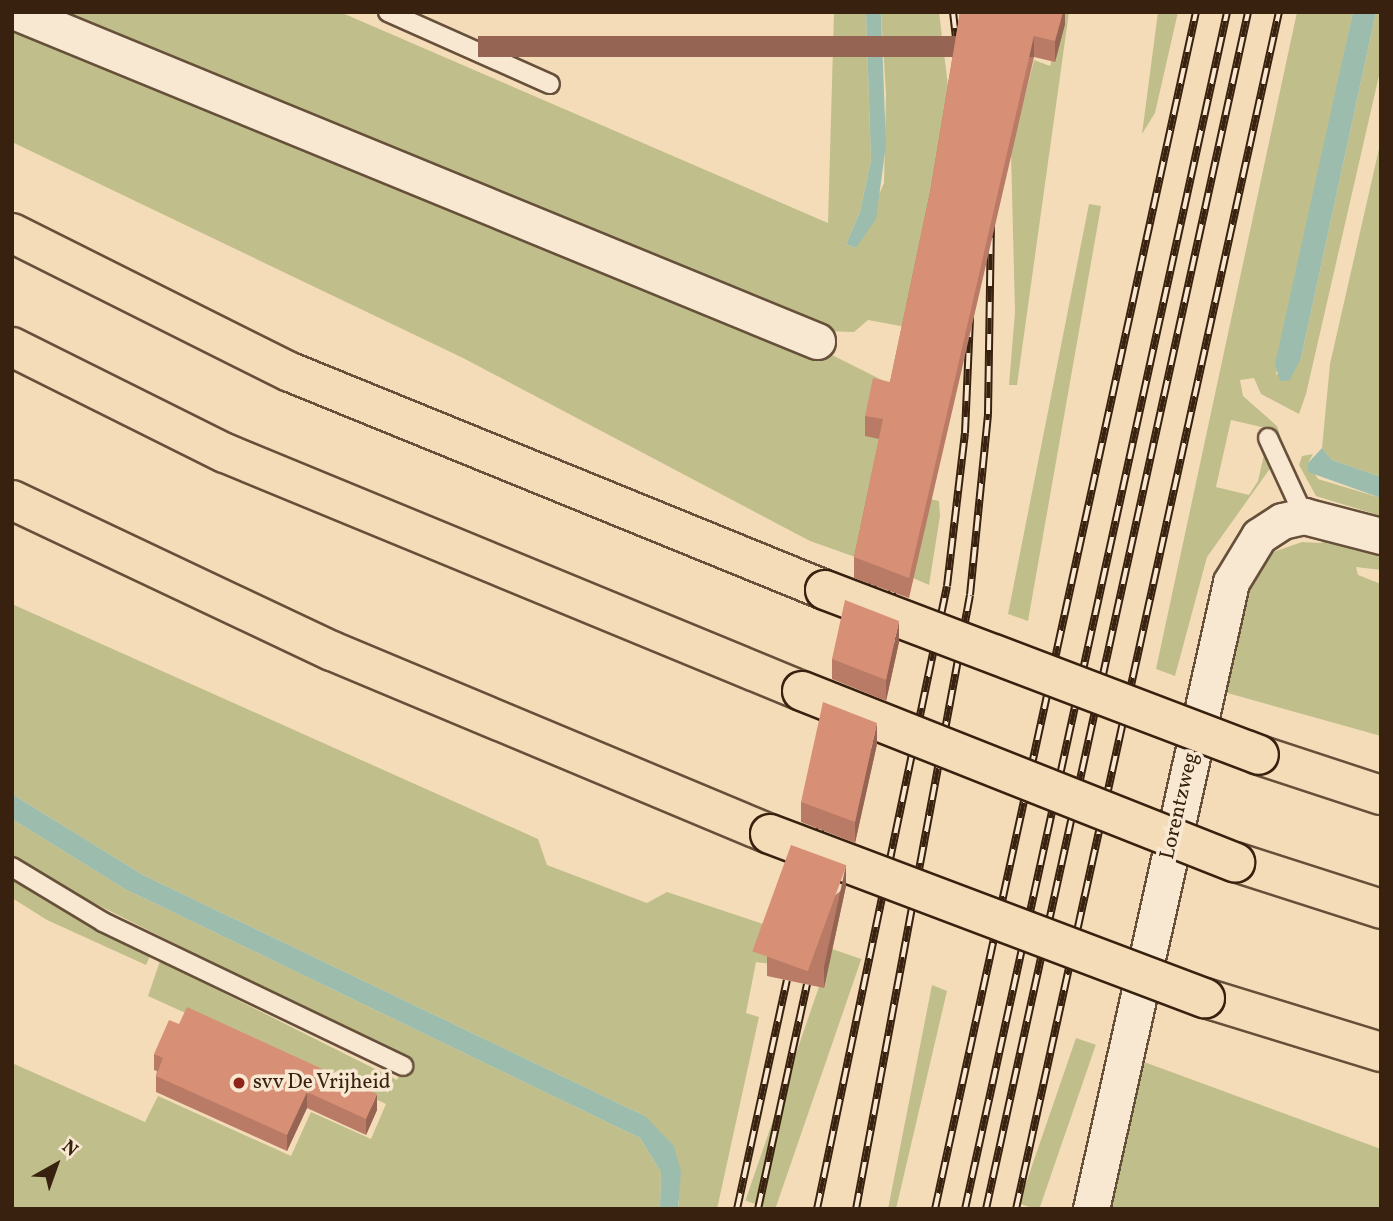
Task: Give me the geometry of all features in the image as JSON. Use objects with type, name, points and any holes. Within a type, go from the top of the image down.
[{"type":"highway","points":[[12,233],[290,372],[825,590],[1259,755],[1381,795]]},
{"type":"highway","points":[[12,347],[225,453],[802,691],[1235,862],[1381,909]]},
{"type":"highway","points":[[12,500],[332,651],[770,834],[1205,998],[1381,1052]]},
{"type":"street","points":[[16,12],[817,341]]},
{"type":"street","points":[[1304,516],[1381,536]]},
{"type":"street","name":"Lorentzweg","points":[[1091,1209],[1231,582],[1259,536],[1282,521],[1304,516]]},
{"type":"lane","points":[[388,12],[550,83]]},
{"type":"lane","points":[[1268,438],[1304,516]]},
{"type":"lane","points":[[12,867],[103,922],[403,1066]]},
{"type":"shaded area","points":[[52,12],[340,12],[828,223],[834,12],[866,12],[871,160],[860,212],[846,244],[856,248],[884,183],[886,94],[881,12],[939,12],[950,102],[906,327],[868,320],[854,332],[822,331]]},
{"type":"shaded area","points":[[866,12],[881,12],[886,145],[876,219],[856,248],[846,244],[860,212],[871,160]]},
{"type":"shaded area","points":[[1046,12],[1069,12],[1017,385],[1009,385],[1015,312],[1011,152],[1034,60],[1050,66],[1060,31]]},
{"type":"shaded area","points":[[1158,12],[1178,12],[1155,113],[1142,134]]},
{"type":"shaded area","points":[[1297,12],[1353,12],[1276,375],[1301,358],[1376,12],[1381,12],[1381,67],[1306,394],[1299,414],[1261,394],[1254,378],[1240,380],[1243,396],[1277,426],[1283,444],[1270,429],[1231,420],[1216,487],[1249,495],[1258,481],[1266,446],[1274,463],[1207,557],[1175,676],[1156,669]]},
{"type":"shaded area","points":[[1353,12],[1376,12],[1301,358],[1290,380],[1280,381],[1275,364]]},
{"type":"shaded area","points":[[12,24],[830,354],[894,386],[858,558],[810,541],[463,358],[12,142]]},
{"type":"shaded area","points":[[1381,140],[1381,477],[1332,460],[1322,448],[1330,364]]},
{"type":"shaded area","points":[[1089,204],[1101,206],[1028,621],[1008,614]]},
{"type":"shaded area","points":[[1322,448],[1332,460],[1381,477],[1381,498],[1308,472],[1308,463]]},
{"type":"shaded area","points":[[1313,454],[1308,463],[1318,479],[1381,498],[1381,516],[1316,496],[1299,465],[1302,456]]},
{"type":"shaded area","points":[[930,499],[939,501],[940,516],[929,585],[913,578]]},
{"type":"shaded area","points":[[1324,538],[1381,554],[1381,570],[1356,567],[1358,575],[1381,584],[1381,736],[1224,692],[1246,578],[1267,554],[1302,542],[1322,543]]},
{"type":"shaded area","points":[[12,604],[538,839],[547,865],[647,903],[667,892],[778,929],[770,964],[756,962],[746,1013],[759,1017],[717,1209],[678,1209],[679,1201],[645,1116],[143,875],[12,794]]},
{"type":"shaded area","points":[[12,794],[143,875],[645,1116],[674,1146],[681,1172],[678,1209],[660,1209],[661,1172],[640,1138],[125,889],[12,819]]},
{"type":"shaded area","points":[[12,819],[125,889],[640,1138],[661,1172],[660,1209],[12,1209],[12,1063],[145,1122],[158,1096],[291,1156],[311,1112],[371,1139],[386,1104],[148,996],[160,961],[397,1080],[407,1060],[64,888],[12,857]]},
{"type":"shaded area","points":[[12,878],[150,956],[146,965],[47,920],[12,898]]},
{"type":"shaded area","points":[[832,949],[861,959],[775,1209],[745,1201]]},
{"type":"shaded area","points":[[932,985],[947,991],[896,1209],[888,1209]]},
{"type":"shaded area","points":[[1076,1038],[1096,1045],[1039,1209],[1019,1203]]},
{"type":"shaded area","points":[[1136,1059],[1381,1149],[1381,1209],[1104,1209]]},
{"type":"building","points":[[960,12],[1063,12],[1055,41],[1034,36],[909,578],[854,557],[883,419],[865,416],[873,378],[890,382],[930,192]]},
{"type":"building","points":[[845,600],[899,621],[886,680],[832,659]]},
{"type":"building","points":[[823,702],[877,723],[855,822],[801,802]]},
{"type":"building","points":[[791,845],[846,865],[808,971],[752,951]]},
{"type":"building","name":"svv De Vrijheid","points":[[187,1007],[377,1094],[366,1119],[307,1092],[287,1135],[156,1076],[163,1058],[154,1054],[169,1020],[179,1024]]},
{"type":"railway","points":[[953,12],[958,55]]},
{"type":"railway","points":[[935,1209],[1196,12]]},
{"type":"railway","points":[[965,1209],[1227,12]]},
{"type":"railway","points":[[986,1209],[1248,12]]},
{"type":"railway","points":[[1016,1209],[1279,12]]},
{"type":"railway","points":[[856,1209],[970,595],[988,414],[991,223]]},
{"type":"railway","points":[[817,1209],[947,586],[965,433],[970,317]]},
{"type":"railway","points":[[871,595],[873,583]]},
{"type":"railway","points":[[891,600],[893,588]]},
{"type":"railway","points":[[847,707],[849,695]]},
{"type":"railway","points":[[866,712],[869,700]]},
{"type":"railway","points":[[818,839],[821,826]]},
{"type":"railway","points":[[833,865],[835,853]]},
{"type":"railway","points":[[737,1209],[787,980]]},
{"type":"railway","points":[[758,1209],[807,984]]},
{"type":"place","name":"svv De Vrijheid","points":[[239,1083]]}]
